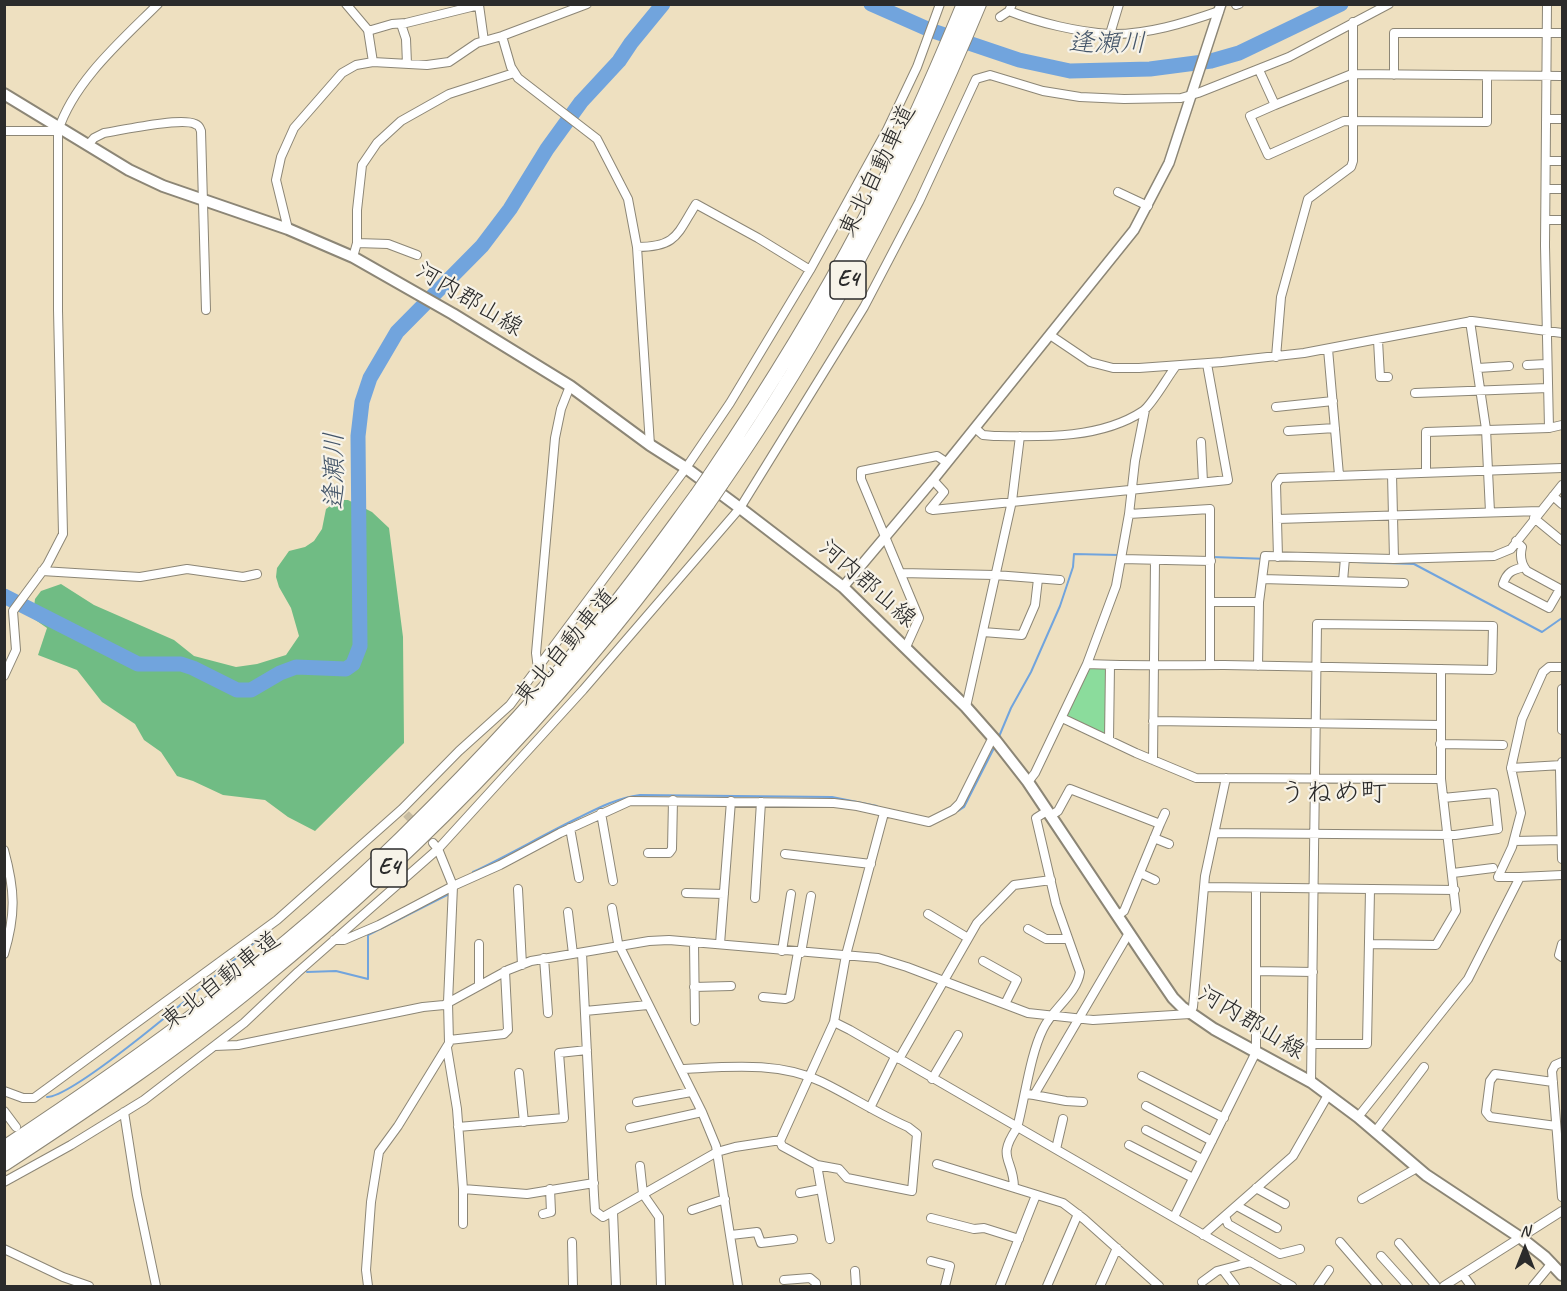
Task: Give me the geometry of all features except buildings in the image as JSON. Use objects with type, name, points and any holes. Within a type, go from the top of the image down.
[{"type":"highway","name":"東北自動車道","points":[[947,63],[964,4]]},
{"type":"highway","name":"東北自動車道","points":[[4,1164],[151,1064],[235,1000],[348,906],[473,786],[579,670],[664,563],[715,480],[842,262],[979,4]]},
{"type":"highway","name":"東北自動車道","points":[[4,1148],[143,1053],[221,994],[295,934],[401,839],[521,715],[702,499]]},
{"type":"main road","name":"河内郡山線","points":[[4,94],[58,129],[129,170],[202,200],[288,229],[353,257],[405,286],[570,386],[740,508],[843,587],[906,647],[997,741],[1028,782],[1173,998],[1190,1014],[1311,1082],[1358,1117],[1417,1168],[1521,1238],[1563,1275]]},
{"type":"street","points":[[4,676],[16,650],[13,615],[16,607],[59,544],[63,530],[58,299],[58,129],[64,115],[99,63],[158,4]]},
{"type":"street","points":[[346,4],[368,31],[373,62]]},
{"type":"street","points":[[368,31],[479,4],[483,41]]},
{"type":"street","points":[[288,229],[276,180],[281,157],[294,128],[342,74],[357,65],[373,62],[407,64],[449,62],[472,45],[587,4]]},
{"type":"street","points":[[4,1091],[23,1098],[34,1098],[276,920],[404,812],[459,751],[510,705],[686,468],[730,403],[810,270],[887,130],[917,67],[940,4]]},
{"type":"street","points":[[1110,34],[1119,4]]},
{"type":"street","points":[[4,1182],[124,1112],[172,1080],[244,1023],[435,846],[583,690],[740,508],[798,410],[864,307],[919,202],[976,79],[990,75],[1043,91],[1080,97],[1181,98],[1289,57],[1389,4]]},
{"type":"street","points":[[1547,4],[1546,331],[1549,428]]},
{"type":"street","points":[[1000,17],[1010,8],[1029,19],[1110,34],[1164,28],[1220,8]]},
{"type":"street","points":[[843,587],[933,480],[1134,230],[1169,163],[1220,8]]},
{"type":"street","points":[[1276,357],[1281,297],[1308,199],[1351,166],[1353,22]]},
{"type":"street","points":[[401,24],[406,39],[407,64]]},
{"type":"street","points":[[1394,75],[1394,33],[1563,33]]},
{"type":"street","points":[[502,36],[514,73],[525,85],[545,98],[600,143],[626,193],[633,216],[638,248],[650,445]]},
{"type":"street","points":[[1259,70],[1275,105]]},
{"type":"street","points":[[353,257],[357,243],[357,210],[362,165],[377,143],[401,121],[449,94],[514,73]]},
{"type":"street","points":[[1487,76],[1487,122],[1344,121],[1268,155],[1250,116],[1352,74],[1563,76]]},
{"type":"street","points":[[1546,119],[1563,119]]},
{"type":"street","points":[[88,145],[94,138],[104,133],[174,122],[194,123],[199,127],[201,131],[207,310]]},
{"type":"street","points":[[4,131],[58,129]]},
{"type":"street","points":[[1546,161],[1563,161]]},
{"type":"street","points":[[1546,189],[1563,189]]},
{"type":"street","points":[[1118,192],[1148,206]]},
{"type":"street","points":[[638,248],[654,248],[672,241],[696,204],[810,270]]},
{"type":"street","points":[[1546,220],[1563,220]]},
{"type":"street","points":[[357,243],[388,244],[417,255]]},
{"type":"street","points":[[1050,334],[1090,362],[1113,368],[1176,366],[1276,357],[1378,340],[1470,321],[1563,333]]},
{"type":"street","points":[[1470,321],[1486,429],[1490,512]]},
{"type":"street","points":[[1378,340],[1380,377],[1388,377]]},
{"type":"street","points":[[1328,349],[1339,476]]},
{"type":"street","points":[[933,480],[944,492],[930,509],[933,510],[1228,480],[1207,363]]},
{"type":"street","points":[[1527,365],[1547,364]]},
{"type":"street","points":[[1028,782],[1035,773],[1062,718],[1109,609],[1122,556],[1145,410],[1176,366]]},
{"type":"street","points":[[1478,368],[1509,366]]},
{"type":"street","points":[[538,669],[536,653],[555,438],[561,409],[570,386]]},
{"type":"street","points":[[1415,393],[1548,388]]},
{"type":"street","points":[[1276,407],[1334,401]]},
{"type":"street","points":[[975,428],[983,435],[1020,436],[1094,431],[1145,410]]},
{"type":"street","points":[[1426,472],[1426,432],[1549,428],[1563,425]]},
{"type":"street","points":[[1288,431],[1335,428]]},
{"type":"street","points":[[966,707],[1012,501],[1020,436]]},
{"type":"street","points":[[1201,442],[1203,482]]},
{"type":"street","points":[[906,647],[920,618],[861,479],[861,471],[937,456],[946,462]]},
{"type":"street","points":[[1278,557],[1276,484],[1280,478],[1563,468]]},
{"type":"street","points":[[1392,474],[1394,559]]},
{"type":"street","points":[[1258,666],[1259,602],[1265,556],[1345,562],[1494,556],[1511,549],[1537,514],[1563,485]]},
{"type":"street","points":[[1553,496],[1563,504]]},
{"type":"street","points":[[1129,514],[1210,510],[1210,665]]},
{"type":"street","points":[[1277,519],[1490,512],[1537,514],[1563,541]]},
{"type":"street","points":[[1516,541],[1522,547],[1520,553],[1524,567],[1560,589],[1549,608],[1503,584],[1511,571],[1524,567]]},
{"type":"street","points":[[1122,556],[1155,560],[1211,558]]},
{"type":"street","points":[[1153,760],[1155,560]]},
{"type":"street","points":[[1343,581],[1345,562]]},
{"type":"street","points":[[42,571],[140,577],[187,569],[243,577],[257,574]]},
{"type":"street","points":[[902,573],[995,575],[1060,580]]},
{"type":"street","points":[[983,632],[1022,635],[1035,605],[1038,579]]},
{"type":"street","points":[[1262,579],[1404,583]]},
{"type":"street","points":[[1211,602],[1259,602]]},
{"type":"street","points":[[1087,664],[1210,665],[1258,666],[1316,667],[1442,669],[1492,670],[1493,626],[1317,624],[1316,667],[1315,833],[1311,1082]]},
{"type":"street","points":[[1109,740],[1110,665]]},
{"type":"street","points":[[1563,667],[1549,667],[1543,672],[1522,718],[1510,768],[1521,813],[1514,841],[1498,877],[1563,875]]},
{"type":"street","points":[[1370,944],[1436,945],[1456,911],[1441,779],[1442,669]]},
{"type":"street","points":[[1563,689],[1563,730]]},
{"type":"street","points":[[1062,718],[1192,777],[1441,779]]},
{"type":"street","points":[[1153,721],[1440,724]]},
{"type":"street","points":[[334,940],[344,940],[379,925],[570,828],[630,801],[834,803],[857,806],[926,823],[953,810],[960,803],[997,741]]},
{"type":"street","points":[[1440,744],[1503,745]]},
{"type":"street","points":[[1510,768],[1562,764],[1560,770],[1563,859]]},
{"type":"street","points":[[215,1046],[237,1045],[423,1007],[442,1006],[522,964],[544,958],[649,941],[694,942],[878,958],[1028,1013],[1117,1019],[1190,1014],[1193,1007],[1205,876],[1226,778]]},
{"type":"street","points":[[1030,1095],[1037,1044],[1050,1015],[1078,983],[1080,972],[1056,904],[1036,818],[1058,811],[1070,789],[1160,824]]},
{"type":"street","points":[[1215,833],[1448,834],[1498,829],[1494,792],[1443,798]]},
{"type":"street","points":[[648,853],[669,853],[672,849],[673,800]]},
{"type":"street","points":[[720,944],[731,801]]},
{"type":"street","points":[[754,898],[761,802]]},
{"type":"street","points":[[601,813],[613,881]]},
{"type":"street","points":[[780,1141],[834,1022],[846,955],[884,813]]},
{"type":"street","points":[[1118,916],[1124,911],[1164,813]]},
{"type":"street","points":[[570,828],[579,878]]},
{"type":"street","points":[[1514,841],[1562,837]]},
{"type":"street","points":[[1154,838],[1168,844]]},
{"type":"street","points":[[435,846],[453,886],[448,1044],[458,1127],[463,1189],[463,1224]]},
{"type":"street","points":[[4,850],[14,901],[11,930],[4,954]]},
{"type":"street","points":[[785,854],[871,864]]},
{"type":"street","points":[[1453,873],[1493,868]]},
{"type":"street","points":[[1140,873],[1155,879]]},
{"type":"street","points":[[1358,1117],[1468,979],[1520,877]]},
{"type":"street","points":[[870,1108],[977,923],[1014,885],[1050,880]]},
{"type":"street","points":[[1205,887],[1455,890]]},
{"type":"street","points":[[1174,1217],[1256,1052],[1256,888]]},
{"type":"street","points":[[518,889],[522,964]]},
{"type":"street","points":[[1311,1044],[1367,1044],[1370,890]]},
{"type":"street","points":[[686,893],[724,894]]},
{"type":"street","points":[[782,951],[792,894]]},
{"type":"street","points":[[763,996],[785,999],[790,997],[811,896]]},
{"type":"street","points":[[612,908],[620,947],[702,1112],[717,1152],[738,1287]]},
{"type":"street","points":[[568,912],[573,954]]},
{"type":"street","points":[[928,914],[968,938]]},
{"type":"street","points":[[1028,929],[1046,939],[1068,939]]},
{"type":"street","points":[[1014,1187],[1005,1153],[1010,1139],[1017,1128],[1030,1095],[1080,1018],[1129,933]]},
{"type":"street","points":[[694,942],[694,1022]]},
{"type":"street","points":[[479,944],[480,985]]},
{"type":"street","points":[[1563,944],[1559,955],[1563,957]]},
{"type":"street","points":[[582,953],[596,1211],[603,1217],[717,1152],[735,1147],[780,1141]]},
{"type":"street","points":[[544,958],[548,1013]]},
{"type":"street","points":[[983,961],[1017,980],[1005,1004]]},
{"type":"street","points":[[368,1287],[366,1270],[371,1202],[379,1152],[398,1126],[448,1044],[504,1034],[508,1030],[505,971]]},
{"type":"street","points":[[1256,971],[1312,972]]},
{"type":"street","points":[[694,987],[731,986]]},
{"type":"street","points":[[585,1011],[648,1005]]},
{"type":"street","points":[[834,1022],[1292,1287]]},
{"type":"street","points":[[933,1079],[958,1035]]},
{"type":"street","points":[[458,1127],[564,1118],[559,1053],[587,1050]]},
{"type":"street","points":[[1563,1062],[1555,1065],[1552,1071],[1558,1096],[1556,1126],[1560,1141],[1563,1197]]},
{"type":"street","points":[[681,1070],[732,1067],[780,1069],[810,1077],[908,1127],[917,1134],[912,1191],[847,1178],[839,1169],[817,1165],[782,1146],[780,1141]]},
{"type":"street","points":[[1375,1132],[1424,1067]]},
{"type":"street","points":[[519,1073],[524,1122]]},
{"type":"street","points":[[1553,1082],[1495,1074],[1490,1081],[1486,1112],[1490,1117],[1556,1126]]},
{"type":"street","points":[[1142,1076],[1224,1118]]},
{"type":"street","points":[[638,1102],[692,1092]]},
{"type":"street","points":[[1030,1095],[1083,1102]]},
{"type":"street","points":[[1203,1235],[1293,1156],[1328,1095]]},
{"type":"street","points":[[1146,1106],[1212,1141]]},
{"type":"street","points":[[4,1111],[11,1124]]},
{"type":"street","points":[[124,1112],[137,1195],[156,1287]]},
{"type":"street","points":[[630,1128],[702,1112]]},
{"type":"street","points":[[1056,1149],[1063,1119]]},
{"type":"street","points":[[1146,1130],[1202,1159]]},
{"type":"street","points":[[1129,1145],[1193,1178]]},
{"type":"street","points":[[937,1164],[1064,1203],[1159,1287]]},
{"type":"street","points":[[817,1165],[830,1239]]},
{"type":"street","points":[[640,1166],[643,1194],[659,1217],[661,1287]]},
{"type":"street","points":[[1362,1199],[1417,1168]]},
{"type":"street","points":[[463,1189],[527,1194],[594,1183]]},
{"type":"street","points":[[1256,1188],[1285,1204]]},
{"type":"street","points":[[543,1214],[551,1212],[550,1189]]},
{"type":"street","points":[[800,1193],[821,1189]]},
{"type":"street","points":[[1000,1287],[1036,1195]]},
{"type":"street","points":[[692,1210],[725,1199]]},
{"type":"street","points":[[1237,1206],[1277,1228]]},
{"type":"street","points":[[1444,1287],[1563,1211]]},
{"type":"street","points":[[613,1212],[616,1287]]},
{"type":"street","points":[[1047,1287],[1078,1214]]},
{"type":"street","points":[[1225,1216],[1228,1224],[1280,1254],[1300,1249]]},
{"type":"street","points":[[931,1218],[974,1230],[984,1228],[1019,1239]]},
{"type":"street","points":[[731,1235],[758,1232],[761,1243],[793,1239]]},
{"type":"street","points":[[572,1242],[573,1287]]},
{"type":"street","points":[[1340,1242],[1378,1287]]},
{"type":"street","points":[[1399,1243],[1436,1287]]},
{"type":"street","points":[[1100,1287],[1117,1248]]},
{"type":"street","points":[[4,1249],[89,1287]]},
{"type":"street","points":[[1381,1256],[1408,1287]]},
{"type":"street","points":[[931,1261],[950,1266],[945,1287]]},
{"type":"street","points":[[1202,1282],[1217,1271],[1251,1262]]},
{"type":"street","points":[[1533,1287],[1552,1263]]},
{"type":"street","points":[[1223,1270],[1235,1287]]},
{"type":"street","points":[[1318,1287],[1329,1270]]},
{"type":"street","points":[[855,1271],[856,1287]]},
{"type":"street","points":[[1463,1275],[1471,1287]]},
{"type":"street","points":[[784,1280],[810,1278],[816,1283],[816,1287]]},
{"type":"green space","points":[[338,500],[348,500],[372,512],[389,528],[403,637],[404,743],[315,831],[288,817],[265,800],[223,795],[177,776],[161,752],[144,740],[135,724],[102,702],[77,670],[38,655],[47,628],[34,619],[35,599],[41,591],[61,584],[94,605],[174,640],[194,656],[236,667],[257,664],[286,655],[299,636],[291,608],[279,587],[276,577],[277,568],[289,551],[305,547],[314,541],[322,529],[326,509]]},
{"type":"green space","points":[[1088,668],[1104,668],[1108,672],[1107,731],[1103,734],[1069,719],[1067,713]]},
{"type":"waterway","name":"逢瀬川","points":[[4,596],[138,664],[181,664],[237,690],[251,690],[280,673],[296,667],[346,669],[353,664],[360,646],[358,436],[362,402],[370,378],[397,332],[482,246],[510,209],[547,149],[581,102],[619,61],[663,4]]},
{"type":"waterway","name":"逢瀬川","points":[[871,4],[930,30],[1019,60],[1070,71],[1150,69],[1211,61],[1239,53],[1341,4]]},
{"type":"waterway","points":[[998,739],[1060,606],[1073,567],[1074,554],[1119,555]]},
{"type":"waterway","points":[[1212,557],[1414,564],[1542,632],[1562,618]]},
{"type":"waterway","points":[[958,811],[964,807],[995,746]]},
{"type":"waterway","points":[[473,872],[600,807],[623,798],[640,795],[832,797],[877,806]]},
{"type":"waterway","points":[[307,972],[336,971],[368,979],[368,935],[449,894]]},
{"type":"waterway","points":[[47,1097],[64,1091],[121,1052],[266,933]]},
{"type":"tunnel","points":[[406,814],[418,826]]},
{"type":"district","name":"うねめ町","points":[[1333,794]]}]
